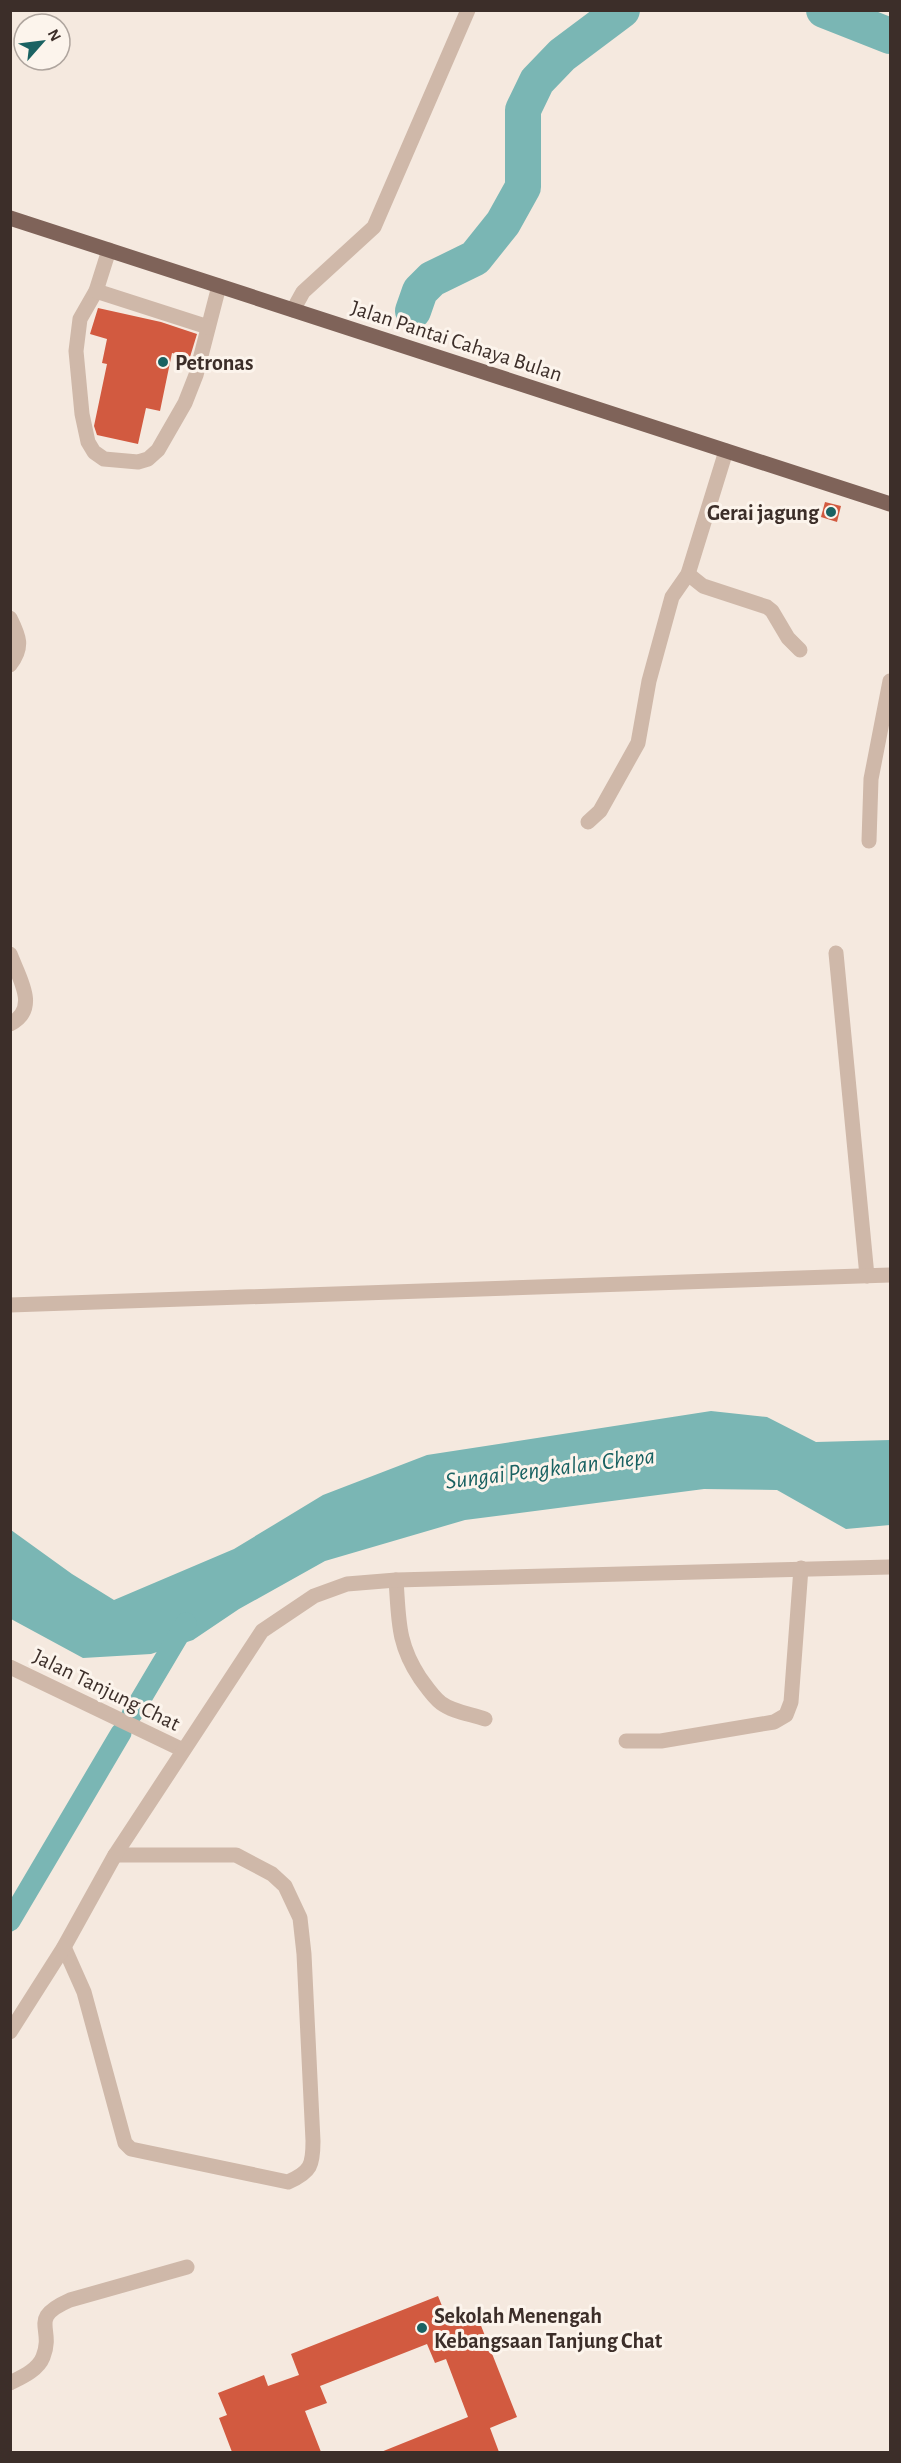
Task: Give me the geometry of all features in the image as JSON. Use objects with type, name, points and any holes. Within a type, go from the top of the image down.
[{"type":"main road","name":"Jalan Pantai Cahaya Bulan","points":[[10,218],[891,504]]},
{"type":"street","points":[[293,310],[303,292],[374,228],[468,10]]},
{"type":"street","points":[[109,250],[96,291],[80,319],[76,351],[82,414],[88,442],[94,452],[104,459],[138,462],[148,459],[158,450],[189,393],[196,375],[219,286]]},
{"type":"street","points":[[96,291],[208,327]]},
{"type":"street","points":[[588,822],[600,811],[638,743],[649,681],[672,597],[688,574],[726,451]]},
{"type":"street","points":[[688,574],[703,586],[767,606],[788,638],[800,650]]},
{"type":"street","points":[[10,618],[21,643],[18,654],[10,665]]},
{"type":"street","points":[[869,841],[871,779],[891,681]]},
{"type":"street","points":[[10,954],[26,997],[27,1009],[20,1019],[10,1024]]},
{"type":"street","points":[[836,954],[867,1276]]},
{"type":"street","points":[[10,1305],[891,1275]]},
{"type":"street","points":[[10,2032],[64,1947],[115,1855],[262,1631],[314,1596],[347,1584],[396,1580],[891,1567]]},
{"type":"street","points":[[626,1741],[661,1741],[774,1722],[786,1715],[791,1702],[801,1568]]},
{"type":"street","points":[[396,1580],[401,1642],[409,1660],[428,1689],[441,1703],[485,1719]]},
{"type":"street","name":"Jalan Tanjung Chat","points":[[10,1667],[183,1750]]},
{"type":"street","points":[[64,1947],[84,1992],[125,2143],[131,2149],[288,2182],[302,2176],[309,2169],[313,2141],[304,1954],[300,1918],[285,1886],[272,1874],[237,1855],[115,1855]]},
{"type":"street","points":[[10,2383],[29,2373],[42,2358],[47,2341],[43,2325],[46,2315],[57,2306],[70,2300],[187,2267]]},
{"type":"water","name":"Sungai Pengkalan Chepa","points":[[711,1411],[767,1417],[816,1442],[890,1440],[890,1525],[846,1529],[777,1490],[704,1489],[465,1520],[325,1561],[239,1609],[193,1640],[151,1654],[83,1658],[11,1619],[11,1530],[72,1574],[114,1600],[234,1549],[323,1495],[427,1455]]},
{"type":"building","points":[[98,308],[161,322],[197,334],[190,357],[172,353],[160,411],[146,408],[138,444],[97,435],[94,426],[107,364],[102,363],[107,339],[90,334]]},
{"type":"building","name":"Gerai jagung","points":[[825,502],[841,506],[837,522],[821,517]]},
{"type":"building","points":[[438,2296],[449,2323],[476,2313],[517,2417],[490,2428],[499,2452],[381,2452],[468,2417],[446,2359],[435,2363],[427,2344],[320,2386],[327,2403],[305,2411],[321,2452],[232,2452],[219,2418],[227,2415],[218,2393],[264,2375],[268,2386],[299,2375],[291,2354]]},
{"type":"waterway","points":[[413,311],[420,291],[432,279],[475,258],[503,223],[523,187],[523,110],[537,81],[562,55],[622,10]]},
{"type":"waterway","points":[[824,10],[890,36]]},
{"type":"waterway","points":[[132,1714],[186,1623]]},
{"type":"waterway","points":[[10,1921],[121,1733]]},
{"type":"place","name":"Petronas","points":[[163,362]]},
{"type":"place","name":"Gerai jagung","points":[[831,512]]},
{"type":"place","name":"Sekolah Menengah Kebangsaan Tanjung Chat","points":[[422,2328]]}]
